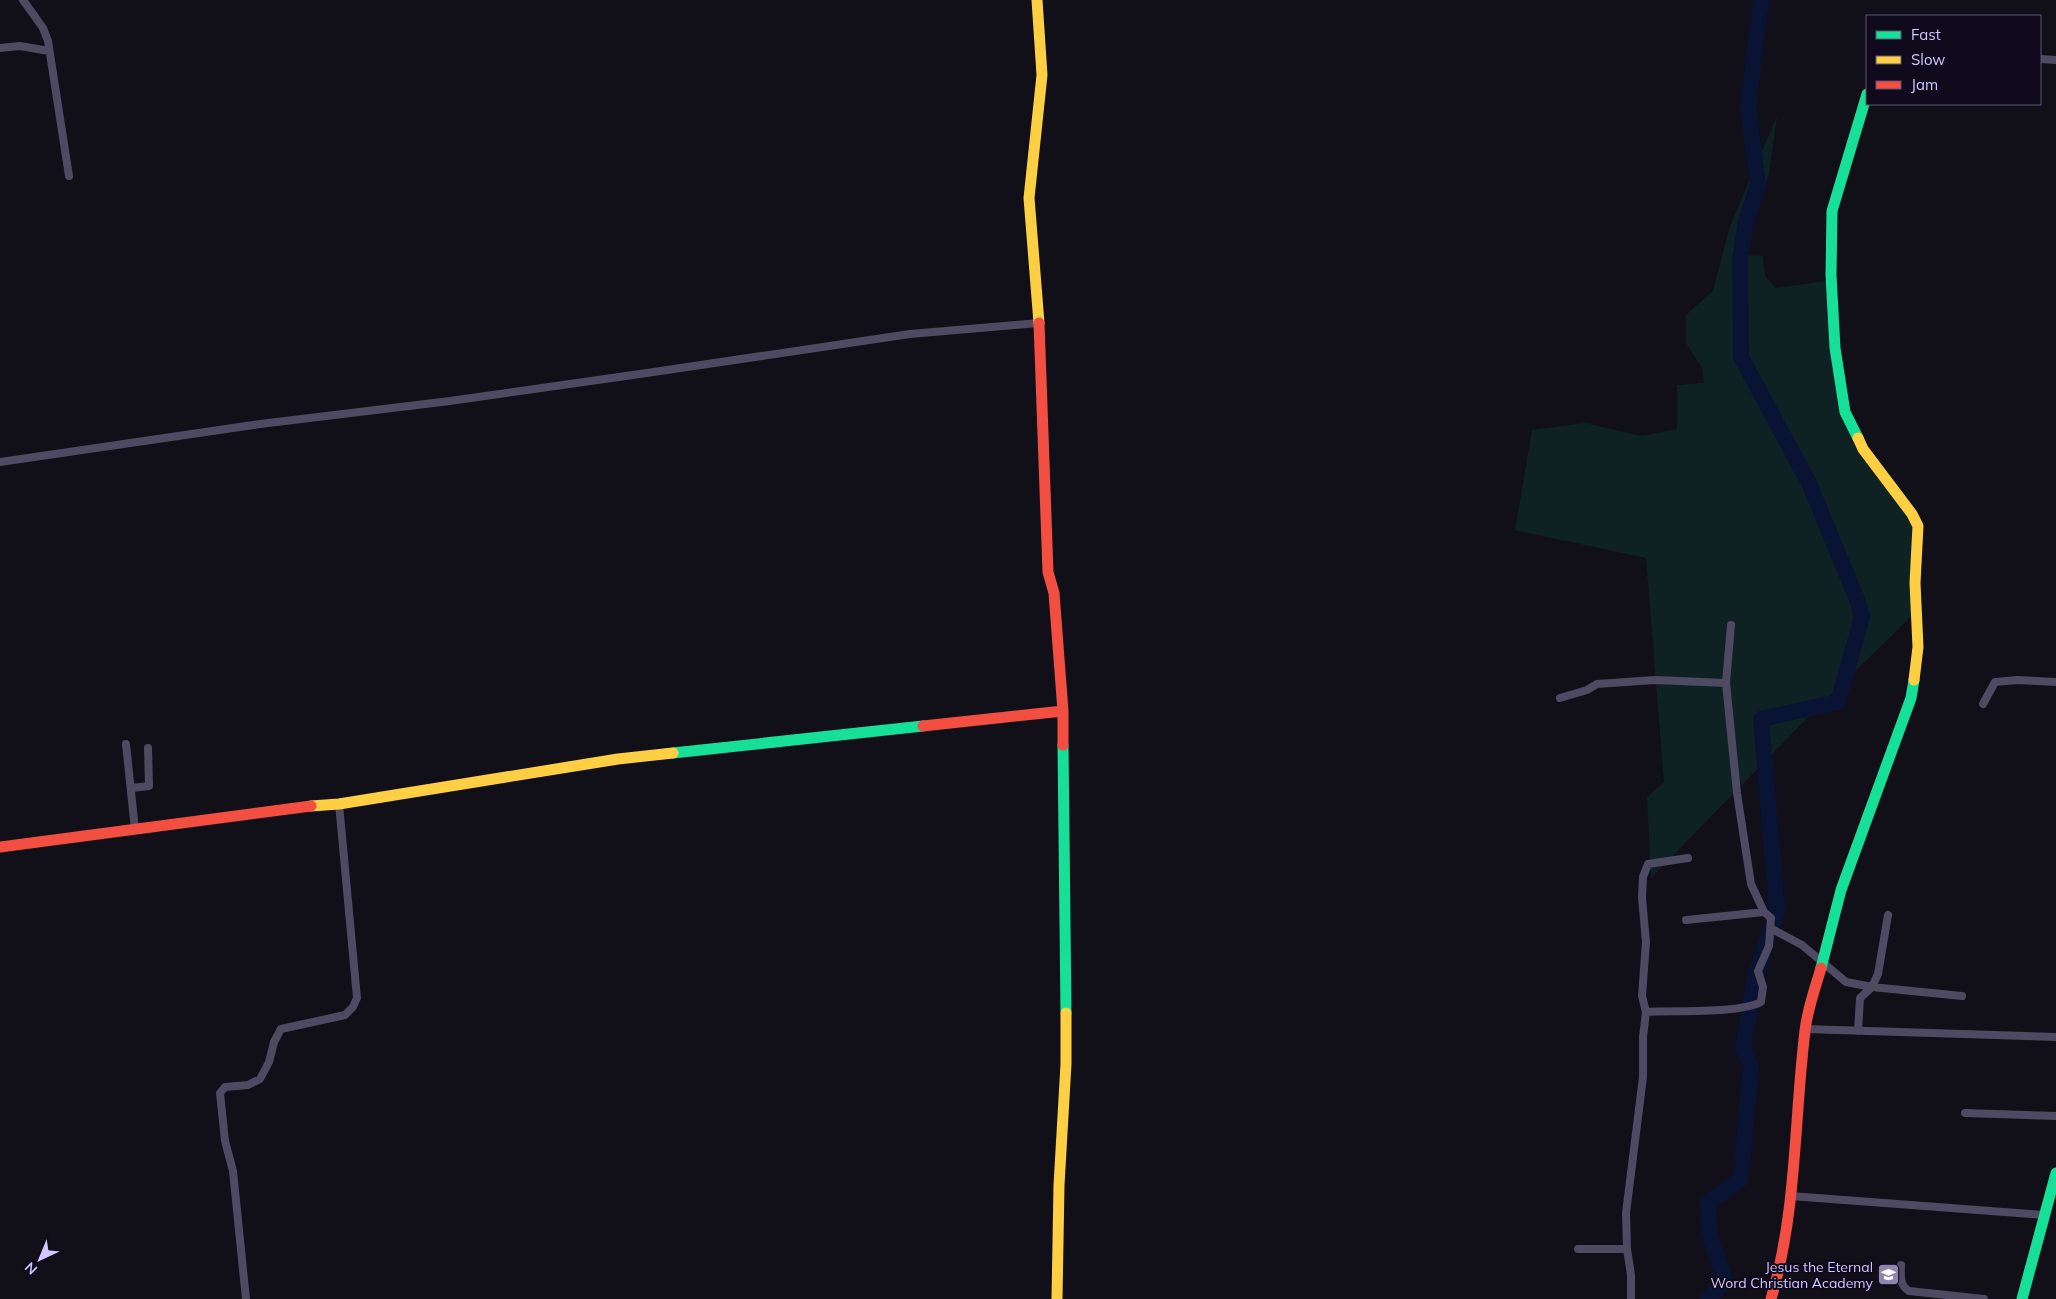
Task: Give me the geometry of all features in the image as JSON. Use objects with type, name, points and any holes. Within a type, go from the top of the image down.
[{"type":"street","points":[[23,0],[43,28],[48,41],[69,176]]},
{"type":"street","points":[[1037,0],[1042,75],[1029,198],[1039,323],[1048,572],[1054,593],[1063,711],[1066,1064],[1059,1185],[1057,1299]]},
{"type":"street","points":[[0,48],[20,46],[49,51]]},
{"type":"street","points":[[2041,59],[2056,60]]},
{"type":"street","points":[[1771,1299],[1779,1272],[1791,1196],[1805,1029],[1841,890],[1911,698],[1918,647],[1915,583],[1918,526],[1912,514],[1863,449],[1845,412],[1835,348],[1831,275],[1832,211],[1866,97]]},
{"type":"street","points":[[0,462],[251,425],[441,402],[630,376],[910,334],[1039,323]]},
{"type":"street","points":[[1646,1012],[1721,1010],[1748,1007],[1760,1002],[1763,986],[1758,972],[1770,946],[1772,918],[1764,912],[1751,884],[1737,793],[1726,682],[1730,625]]},
{"type":"street","points":[[1560,698],[1587,690],[1597,684],[1655,680],[1726,682]]},
{"type":"street","points":[[1983,704],[1995,682],[2017,680],[2056,682]]},
{"type":"street","points":[[0,847],[293,808],[339,804],[618,759],[1063,711]]},
{"type":"street","points":[[126,744],[135,830]]},
{"type":"street","points":[[132,788],[149,786],[148,748]]},
{"type":"street","points":[[246,1299],[233,1171],[225,1141],[220,1093],[225,1086],[248,1085],[260,1079],[269,1062],[274,1042],[281,1029],[345,1015],[353,1008],[357,998],[339,804]]},
{"type":"street","points":[[1631,1299],[1626,1213],[1643,1077],[1643,1037],[1646,1012],[1642,996],[1646,942],[1642,898],[1643,877],[1648,864],[1688,858]]},
{"type":"street","points":[[1686,920],[1764,912]]},
{"type":"street","points":[[1858,1031],[1860,998],[1872,987],[1878,974],[1888,915]]},
{"type":"street","points":[[1772,929],[1802,945],[1846,982],[1872,987],[1962,996]]},
{"type":"street","points":[[1805,1029],[2056,1037]]},
{"type":"street","points":[[1965,1113],[2056,1116]]},
{"type":"street","points":[[2022,1299],[2056,1172]]},
{"type":"street","points":[[1791,1196],[2044,1215]]},
{"type":"street","points":[[1578,1249],[1627,1249]]},
{"type":"street","points":[[1901,1265],[1901,1282],[1909,1291],[1984,1299]]},
{"type":"green space","points":[[1777,116],[1769,174],[1743,240],[1742,255],[1763,256],[1765,276],[1776,288],[1826,281],[1843,413],[1914,526],[1911,617],[1816,709],[1651,878],[1647,797],[1664,782],[1646,558],[1515,530],[1532,430],[1585,423],[1641,436],[1677,429],[1677,385],[1704,383],[1702,368],[1686,343],[1686,315],[1713,291],[1730,226]]},
{"type":"waterway","points":[[1708,1299],[1725,1282],[1709,1232],[1708,1203],[1741,1179],[1751,1065],[1743,1049],[1755,978],[1777,911],[1761,719],[1838,702],[1862,617],[1858,602],[1809,483],[1741,357],[1740,260],[1746,222],[1758,185],[1748,107],[1761,0]]},
{"type":"traffic: fast","points":[[1858,438],[1845,412],[1835,348],[1831,275],[1832,211],[1866,97]]},
{"type":"traffic: fast","points":[[1821,968],[1841,890],[1911,698],[1914,680]]},
{"type":"traffic: fast","points":[[673,753],[923,726]]},
{"type":"traffic: fast","points":[[1063,745],[1066,1013]]},
{"type":"traffic: fast","points":[[2022,1299],[2056,1173]]},
{"type":"traffic: slow","points":[[1037,0],[1042,75],[1029,198],[1039,323]]},
{"type":"traffic: slow","points":[[1858,438],[1863,449],[1912,514],[1918,526],[1915,583],[1918,647],[1914,680]]},
{"type":"traffic: slow","points":[[311,806],[339,804],[618,759],[673,753]]},
{"type":"traffic: slow","points":[[1057,1299],[1059,1185],[1066,1064],[1066,1013]]},
{"type":"traffic: jam","points":[[1039,323],[1048,572],[1054,593],[1063,711],[1063,745]]},
{"type":"traffic: jam","points":[[923,726],[1063,711]]},
{"type":"traffic: jam","points":[[0,847],[311,806]]},
{"type":"traffic: jam","points":[[1771,1299],[1786,1233],[1794,1166],[1801,1064],[1806,1023],[1821,968]]},
{"type":"place","name":"Jesus the Eternal Word Christian Academy","points":[[1889,1275]]}]
